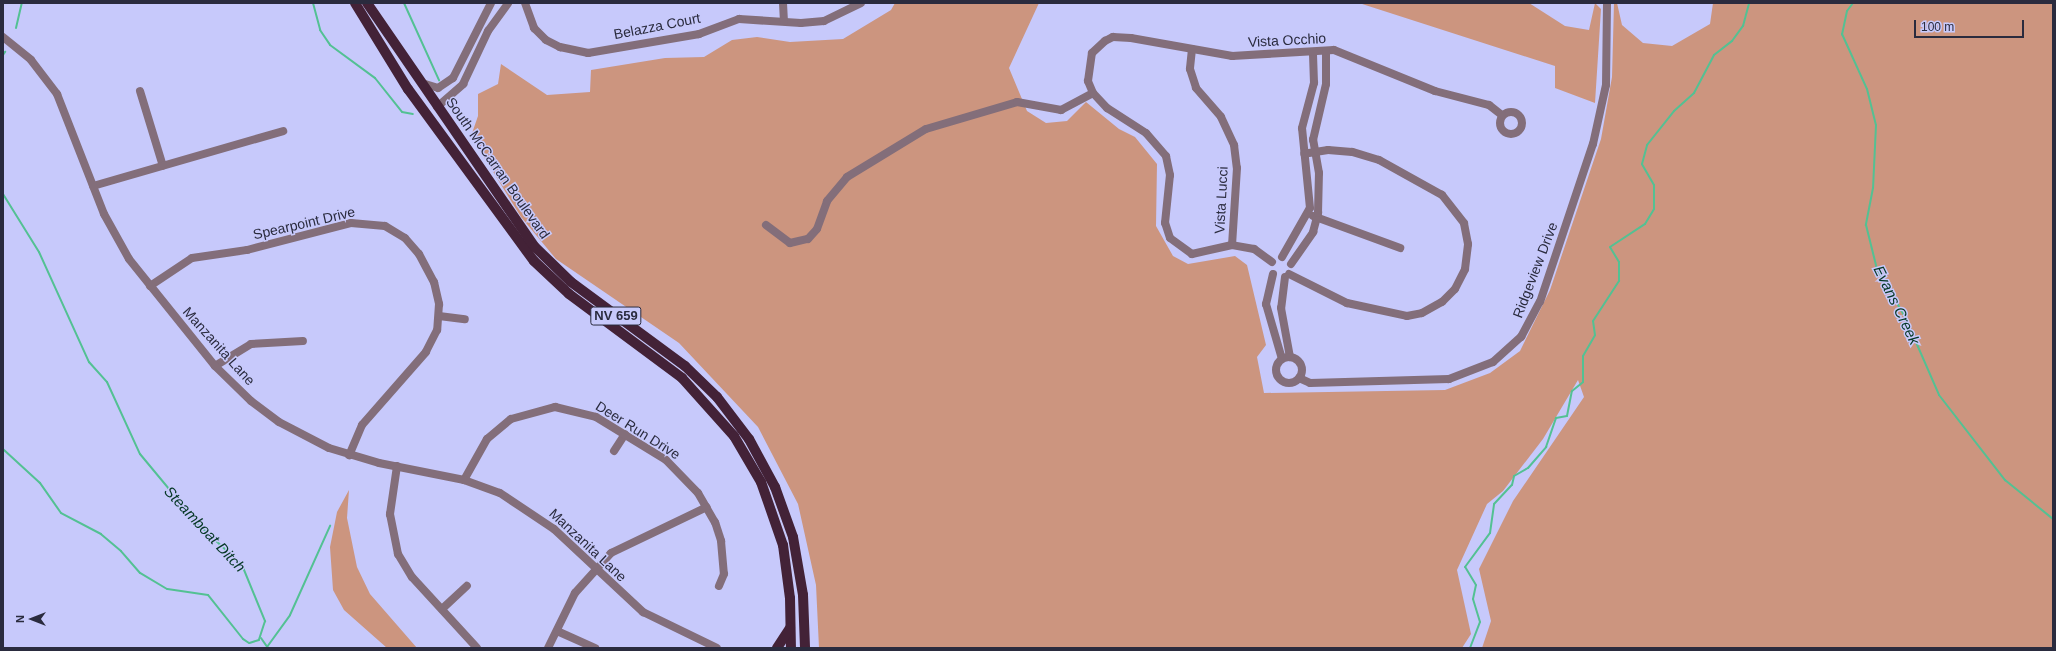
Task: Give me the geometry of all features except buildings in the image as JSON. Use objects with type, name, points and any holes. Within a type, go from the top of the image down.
[{"type":"main road","name":"South McCarran Boulevard","points":[[355,3],[408,89],[534,261],[569,294],[682,378],[734,436],[761,482],[776,520],[788,572],[791,648]]},
{"type":"main road","name":"South McCarran Boulevard","points":[[367,3],[416,79],[535,247],[571,282],[684,366],[717,398],[749,439],[775,487],[793,537],[803,595],[805,648]]},
{"type":"main road","points":[[408,89],[437,107]]},
{"type":"main road","points":[[776,648],[786,638],[791,624]]},
{"type":"street","points":[[416,79],[426,86],[446,86],[491,3]]},
{"type":"street","points":[[437,107],[463,84],[488,31],[508,3]]},
{"type":"street","name":"Belazza Court","points":[[525,3],[534,28],[546,40],[560,47],[588,52],[699,34],[738,19],[824,21],[861,3]]},
{"type":"street","points":[[783,3],[784,21]]},
{"type":"street","name":"Ridgeview Drive","points":[[1299,378],[1310,383],[1449,379],[1493,362],[1521,337],[1540,302],[1595,137],[1606,85],[1607,3]]},
{"type":"street","name":"Vista Occhio","points":[[1093,93],[1088,65],[1092,53],[1113,36],[1232,56],[1326,51],[1360,59],[1435,92],[1489,105],[1502,115]]},
{"type":"street","name":"Manzanita Lane","points":[[3,38],[31,60],[53,86],[93,186],[118,243],[150,286],[215,366],[247,397],[279,422],[349,455],[464,480],[500,493],[538,516],[643,612],[717,648]]},
{"type":"street","name":"Vista Lucci","points":[[1192,49],[1190,70],[1196,88],[1221,117],[1234,145],[1237,168],[1232,245]]},
{"type":"street","points":[[766,225],[790,243],[808,239],[817,229],[827,201],[847,177],[926,129],[1019,102],[1061,110],[1093,93],[1107,108],[1159,143],[1166,156],[1170,175],[1165,223],[1170,238],[1192,254],[1232,245],[1254,249],[1272,262],[1273,274],[1266,304],[1271,331],[1286,358],[1300,363],[1299,378],[1292,382],[1280,379],[1276,368],[1286,358],[1280,295],[1291,264],[1313,232],[1317,217],[1320,194],[1313,140],[1326,84],[1326,51]]},
{"type":"street","points":[[1272,262],[1282,257],[1307,214],[1308,181],[1302,128],[1314,83],[1313,52]]},
{"type":"street","points":[[140,91],[163,166]]},
{"type":"street","points":[[93,186],[283,131]]},
{"type":"street","points":[[1273,274],[1287,276],[1347,303],[1407,316],[1422,313],[1442,302],[1455,289],[1465,269],[1468,244],[1464,223],[1442,195],[1379,160],[1352,152],[1315,152],[1304,154]]},
{"type":"street","points":[[1307,214],[1400,248]]},
{"type":"street","name":"Spearpoint Drive","points":[[150,286],[192,258],[247,250],[363,222],[385,226],[413,246],[434,282],[440,316]]},
{"type":"street","points":[[1282,257],[1291,264]]},
{"type":"street","points":[[349,455],[368,416],[426,352],[440,316],[465,319]]},
{"type":"street","points":[[1271,331],[1284,326]]},
{"type":"street","points":[[215,366],[251,344],[303,341]]},
{"type":"street","name":"Deer Run Drive","points":[[464,480],[476,454],[491,434],[511,420],[533,411],[555,407],[577,410],[624,434],[678,471],[707,507],[721,541],[724,574],[719,586]]},
{"type":"street","points":[[614,451],[624,434]]},
{"type":"street","points":[[397,466],[391,508],[393,541],[412,578],[477,648]]},
{"type":"street","points":[[548,648],[575,593],[595,569],[621,546],[707,507]]},
{"type":"street","points":[[442,609],[467,586]]},
{"type":"street","points":[[557,631],[595,648]]},
{"type":"shaded area","points":[[895,3],[1039,3],[1009,68],[1027,111],[1046,123],[1067,121],[1086,102],[1119,129],[1135,137],[1157,164],[1156,226],[1173,256],[1188,264],[1235,256],[1247,265],[1266,345],[1257,357],[1264,393],[1445,390],[1490,373],[1520,351],[1550,290],[1601,139],[1612,77],[1614,3],[1617,3],[1622,25],[1643,43],[1672,46],[1710,24],[1713,3],[2053,3],[2053,648],[1482,648],[1491,621],[1479,569],[1513,501],[1584,397],[1578,380],[1543,439],[1503,491],[1487,504],[1457,570],[1471,634],[1462,648],[819,648],[816,585],[798,504],[758,427],[679,343],[556,259],[521,217],[471,136],[478,116],[478,94],[498,84],[501,64],[547,95],[590,92],[591,70],[665,58],[704,57],[732,40],[757,37],[790,42],[843,39],[891,10]]},
{"type":"shaded area","points":[[1359,3],[1529,3],[1565,26],[1589,30],[1595,3],[1601,9],[1595,103],[1555,88],[1555,66]]},
{"type":"shaded area","points":[[349,490],[347,518],[357,567],[370,594],[417,648],[387,648],[344,610],[333,590],[330,547],[337,512]]},
{"type":"waterway","name":"Steamboat Ditch","points":[[16,28],[22,3]]},
{"type":"waterway","name":"Steamboat Ditch","points":[[313,3],[320,30],[330,45],[375,78],[402,112],[413,114]]},
{"type":"waterway","name":"Steamboat Ditch","points":[[404,3],[439,80]]},
{"type":"waterway","points":[[1470,648],[1480,622],[1473,599],[1476,585],[1465,567],[1490,533],[1494,504],[1512,485],[1514,476],[1528,468],[1546,447],[1556,418],[1567,416],[1572,391],[1583,382],[1583,356],[1595,335],[1593,321],[1619,281],[1619,262],[1610,247],[1645,224],[1654,209],[1654,185],[1642,164],[1647,145],[1674,111],[1694,93],[1714,55],[1732,41],[1743,26],[1749,3]]},
{"type":"waterway","name":"Evans Creek","points":[[1853,3],[1847,11],[1842,34],[1867,89],[1876,125],[1873,188],[1866,225],[1877,269],[1905,317],[1939,395],[2005,480],[2053,519]]},
{"type":"waterway","name":"Steamboat Ditch","points":[[3,194],[39,252],[89,362],[107,382],[140,454],[199,525],[242,565],[265,621],[259,640],[249,643],[243,639],[208,595],[167,589],[140,573],[121,551],[101,534],[61,513],[40,483],[3,449]]},
{"type":"waterway","points":[[267,647],[290,615],[330,526]]},
{"type":"waterway","points":[[261,638],[268,648]]}]
